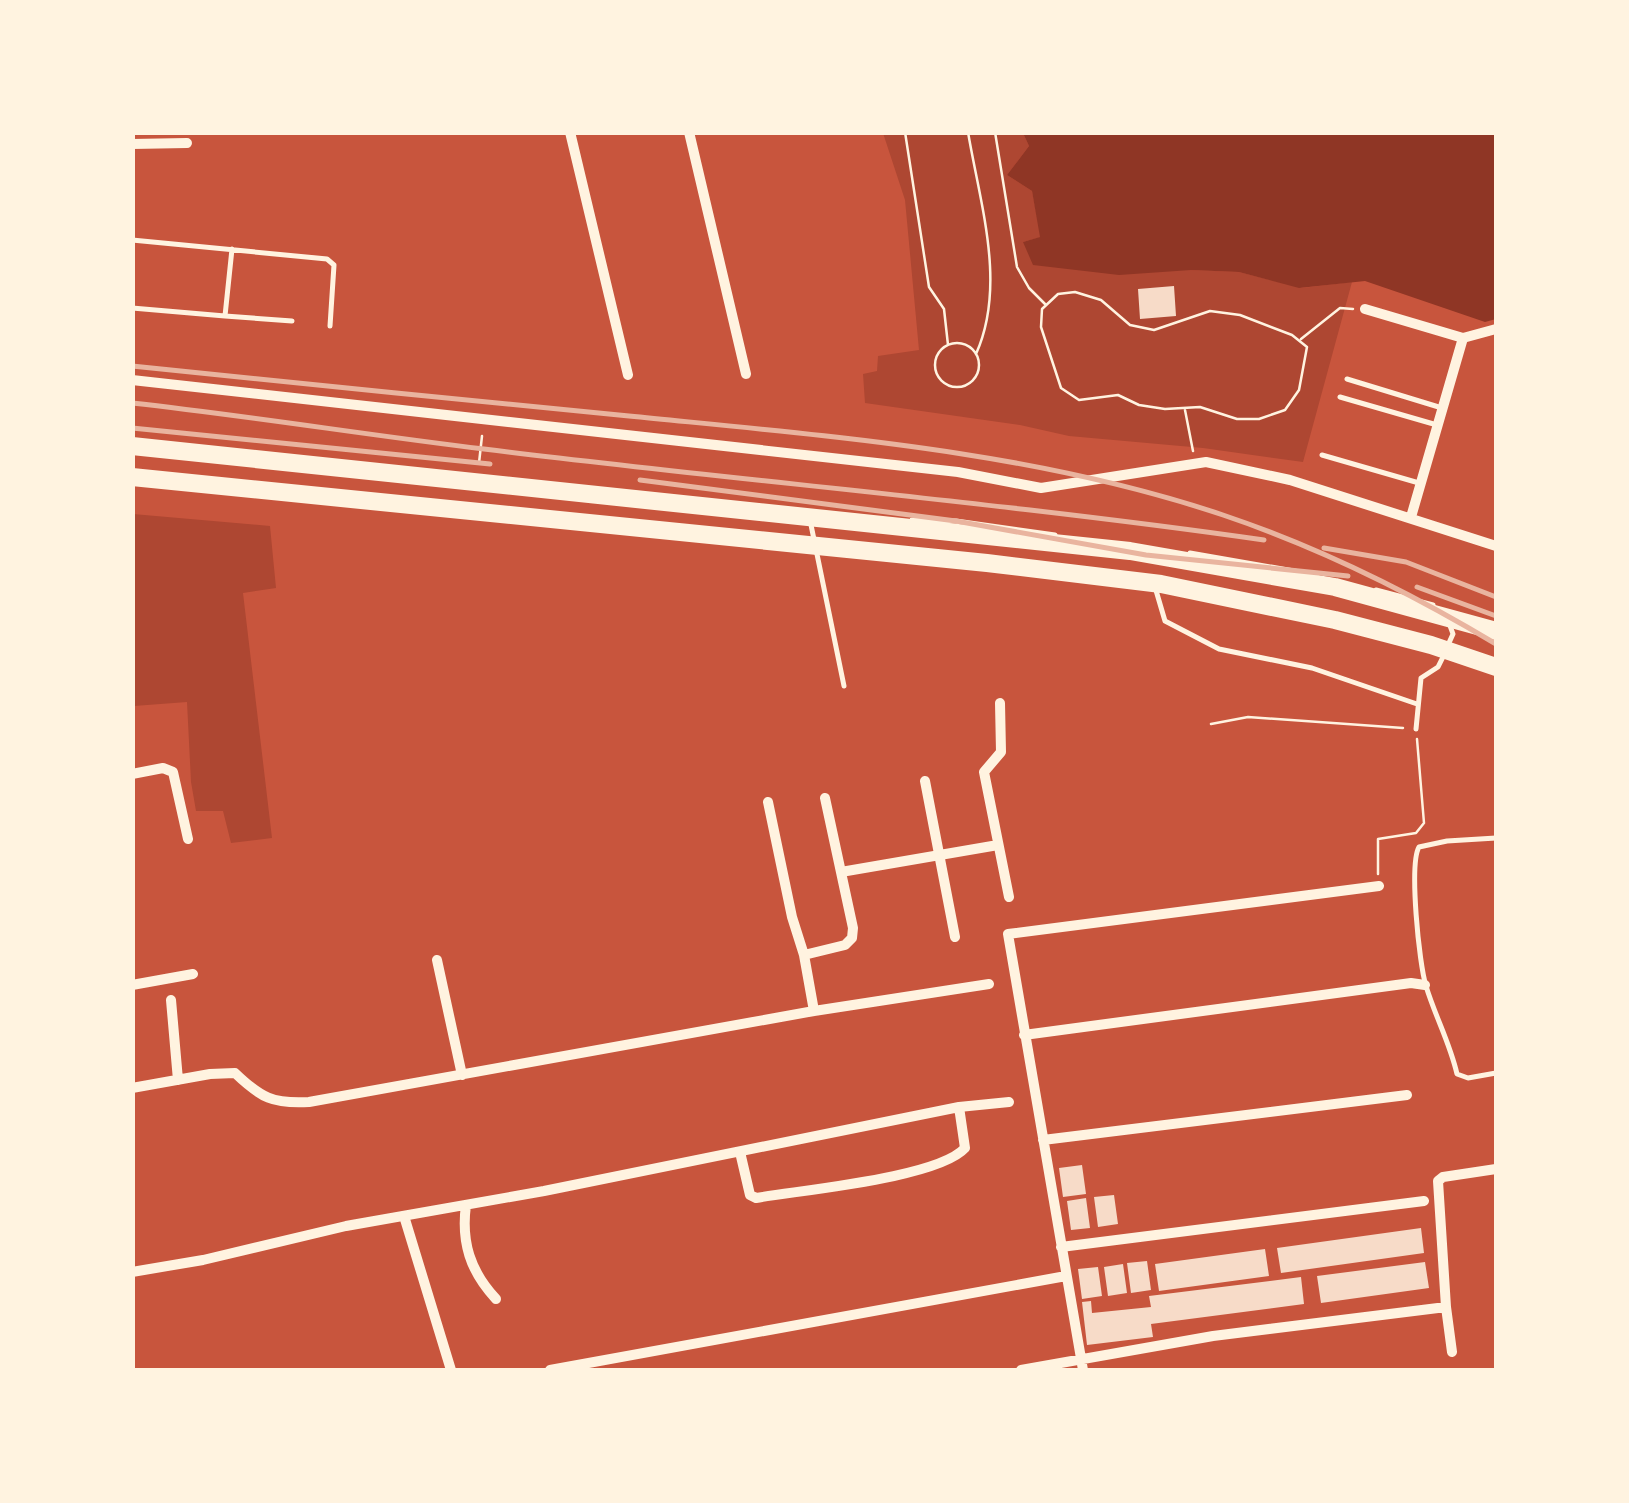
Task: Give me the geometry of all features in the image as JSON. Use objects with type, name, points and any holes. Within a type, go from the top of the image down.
[{"type":"highway","points":[[132,449],[1130,551],[1335,587],[1496,631]]},
{"type":"highway","points":[[132,477],[1161,584],[1335,620],[1496,667]]},
{"type":"street","points":[[570,132],[628,375]]},
{"type":"street","points":[[689,132],[746,374]]},
{"type":"street","points":[[132,144],[187,143]]},
{"type":"street","points":[[1364,309],[1463,338],[1496,329]]},
{"type":"street","points":[[1411,517],[1463,338]]},
{"type":"street","points":[[132,380],[958,472],[1040,488],[1206,462],[1290,480],[1491,539],[1496,546]]},
{"type":"street","points":[[1000,703],[1001,752],[984,772],[1009,898]]},
{"type":"street","points":[[132,774],[162,768],[173,772],[188,839]]},
{"type":"street","points":[[924,781],[955,937]]},
{"type":"street","points":[[804,955],[845,945],[852,938],[825,798]]},
{"type":"street","points":[[768,802],[814,1011]]},
{"type":"street","points":[[841,872],[998,845]]},
{"type":"street","points":[[1082,1365],[1008,939],[1012,932],[1379,886]]},
{"type":"street","points":[[437,960],[462,1075]]},
{"type":"street","points":[[132,985],[193,974]]},
{"type":"street","points":[[132,1088],[235,1073],[266,1098],[281,1104],[989,984]]},
{"type":"street","points":[[1024,1035],[1426,985]]},
{"type":"street","points":[[171,1000],[178,1080]]},
{"type":"street","points":[[1043,1140],[1407,1095]]},
{"type":"street","points":[[132,1272],[346,1226],[960,1106],[1010,1102]]},
{"type":"street","points":[[740,1152],[752,1198],[928,1168],[956,1158],[966,1148],[960,1106]]},
{"type":"street","points":[[1452,1352],[1438,1182],[1443,1177],[1496,1169]]},
{"type":"street","points":[[1061,1246],[1424,1201]]},
{"type":"street","points":[[466,1205],[462,1233],[467,1251],[496,1299]]},
{"type":"street","points":[[404,1216],[451,1370]]},
{"type":"street","points":[[550,1370],[1066,1276]]},
{"type":"street","points":[[1021,1370],[1082,1365],[1169,1342],[1446,1307]]},
{"type":"lane","points":[[132,240],[327,259],[334,266],[330,326]]},
{"type":"lane","points":[[225,316],[232,248]]},
{"type":"lane","points":[[132,308],[292,321]]},
{"type":"lane","points":[[1348,379],[1445,409]]},
{"type":"lane","points":[[1340,398],[1440,426]]},
{"type":"lane","points":[[132,449],[477,484],[808,512],[956,520],[1144,545],[1326,577],[1442,608],[1453,634],[1438,668],[1422,678],[1416,729]]},
{"type":"lane","points":[[1322,454],[1422,484]]},
{"type":"lane","points":[[808,512],[844,686]]},
{"type":"lane","points":[[1144,545],[1164,621],[1219,648],[1312,668],[1417,704]]},
{"type":"lane","points":[[1496,838],[1419,847],[1414,856],[1426,985],[1450,1042],[1457,1074],[1468,1078],[1496,1073]]},
{"type":"path","points":[[905,132],[929,287],[944,309],[948,345]]},
{"type":"path","points":[[968,132],[992,280],[988,316],[976,354],[977,376],[966,386],[950,386],[938,378],[937,356],[948,345],[967,345],[976,354]]},
{"type":"path","points":[[994,132],[1017,267],[1029,288],[1046,305]]},
{"type":"path","points":[[1075,292],[1101,300],[1130,325],[1154,330],[1210,311],[1240,315],[1292,334],[1307,347],[1299,390],[1285,410],[1259,419],[1237,418],[1200,408],[1139,405],[1118,395],[1079,400],[1062,388],[1041,327],[1042,309],[1046,305],[1058,294],[1075,292]]},
{"type":"path","points":[[1299,340],[1340,308],[1364,309]]},
{"type":"path","points":[[1185,408],[1195,464]]},
{"type":"path","points":[[477,484],[483,419]]},
{"type":"path","points":[[1210,724],[1272,717],[1416,729],[1424,823],[1416,833],[1378,839],[1379,886]]},
{"type":"shaded area","points":[[883,133],[1023,133],[1029,146],[1007,175],[1032,191],[1041,237],[1023,242],[1191,270],[1239,272],[1302,288],[1352,282],[1303,462],[1069,436],[1020,425],[865,403],[863,374],[877,371],[878,356],[919,350],[905,200]]},
{"type":"shaded area","points":[[1023,133],[1496,133],[1496,319],[1485,322],[1365,281],[1299,288],[1239,272],[1191,270],[1119,275],[1033,265],[1023,242],[1040,237],[1032,191],[1007,175],[1029,146]]},
{"type":"shaded area","points":[[133,514],[270,526],[276,588],[243,593],[272,838],[231,843],[223,811],[196,811],[187,702],[134,706]]},
{"type":"building","points":[[1174,286],[1176,316],[1140,319],[1138,289]]},
{"type":"building","points":[[1082,1165],[1086,1194],[1063,1197],[1059,1168]]},
{"type":"building","points":[[1114,1195],[1118,1224],[1098,1227],[1094,1197]]},
{"type":"building","points":[[1086,1198],[1090,1228],[1071,1230],[1067,1201]]},
{"type":"building","points":[[1421,1228],[1424,1253],[1281,1273],[1277,1248]]},
{"type":"building","points":[[1265,1249],[1269,1276],[1159,1291],[1155,1264]]},
{"type":"building","points":[[1147,1261],[1151,1290],[1131,1293],[1127,1263]]},
{"type":"building","points":[[1425,1262],[1429,1288],[1321,1303],[1317,1276]]},
{"type":"building","points":[[1123,1264],[1127,1293],[1108,1296],[1104,1267]]},
{"type":"building","points":[[1098,1267],[1102,1296],[1082,1299],[1078,1269]]},
{"type":"building","points":[[1301,1277],[1304,1304],[1151,1324],[1153,1337],[1087,1345],[1082,1302],[1091,1301],[1092,1313],[1151,1307],[1149,1296]]},
{"type":"railway","points":[[132,366],[854,439],[1078,475],[1151,493],[1294,541],[1397,589],[1496,644]]},
{"type":"railway","points":[[132,403],[484,449],[1264,540]]},
{"type":"railway","points":[[132,428],[490,464]]},
{"type":"railway","points":[[640,480],[956,521],[1146,555],[1348,576]]},
{"type":"railway","points":[[1324,548],[1406,562],[1496,597]]},
{"type":"railway","points":[[1417,587],[1496,616]]}]
